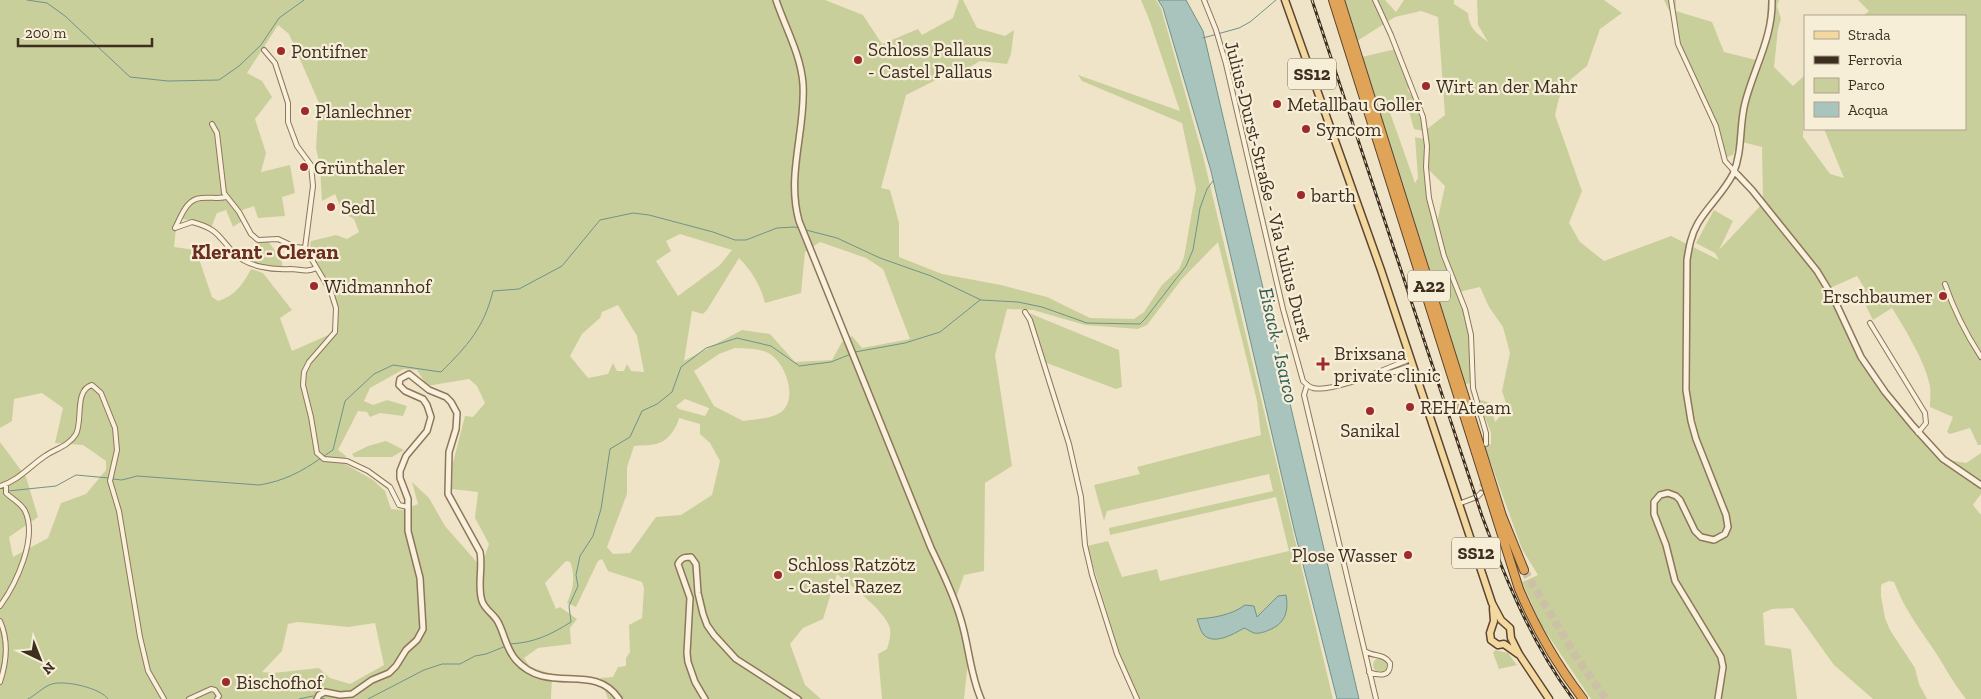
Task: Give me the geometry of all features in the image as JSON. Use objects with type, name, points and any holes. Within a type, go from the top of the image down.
[{"type":"highway","name":"A22","points":[[1333,0],[1519,589],[1534,624],[1552,655],[1583,699]]},
{"type":"highway","name":"A22","points":[[1340,0],[1502,516],[1524,570]]},
{"type":"main road","name":"SS12","points":[[1285,0],[1412,362],[1492,603],[1504,624],[1511,631],[1510,638],[1519,654],[1549,699]]},
{"type":"main road","name":"SS12","points":[[1492,603],[1494,626],[1490,632],[1491,640],[1498,645],[1504,644],[1519,654]]},
{"type":"main road","points":[[1494,626],[1504,624]]},
{"type":"main road","points":[[1504,644],[1510,638]]},
{"type":"street","points":[[776,0],[798,62],[803,82],[794,186],[801,226],[931,548],[955,601],[981,699]]},
{"type":"street","name":"Julius-Durst-Straße - Via Julius Durst","points":[[1204,0],[1218,37],[1295,358],[1300,376],[1307,385],[1304,395],[1376,699]]},
{"type":"street","points":[[1375,0],[1418,101],[1424,124],[1427,146],[1426,167],[1429,198],[1444,256],[1459,292],[1467,318],[1472,342],[1473,388],[1486,433],[1486,444]]},
{"type":"street","points":[[1671,0],[1678,44],[1716,126],[1725,161],[1752,190],[1817,271],[1834,299],[1861,357],[1885,392],[1918,433],[1943,459],[1981,486]]},
{"type":"street","points":[[1718,699],[1723,667],[1721,657],[1675,581],[1666,545],[1653,510],[1656,498],[1668,493],[1680,500],[1695,531],[1701,537],[1709,540],[1718,539],[1725,534],[1728,527],[1726,515],[1696,439],[1689,408],[1686,378],[1686,280],[1688,252],[1693,233],[1734,172],[1745,104],[1769,35],[1772,0]]},
{"type":"street","points":[[264,50],[275,63],[288,103],[288,122],[297,146],[308,160],[312,171],[314,186],[305,248],[331,292],[337,318],[335,332],[309,362],[304,372],[303,385],[311,417],[316,450],[322,458],[348,461],[363,468],[390,487],[399,505],[408,507]]},
{"type":"street","points":[[212,124],[217,133],[226,197],[239,212],[256,240],[278,239],[294,246],[305,248]]},
{"type":"street","points":[[226,197],[200,198],[192,201],[184,210],[175,228],[192,222],[216,231],[235,253],[251,264],[281,271],[295,269],[305,272],[316,268]]},
{"type":"street","points":[[1945,284],[1951,303],[1968,337],[1981,357]]},
{"type":"street","points":[[1025,312],[1030,320],[1069,444],[1081,497],[1085,545],[1092,575],[1117,654],[1137,699]]},
{"type":"street","points":[[1870,323],[1926,413],[1926,423],[1918,433]]},
{"type":"street","points":[[1307,385],[1314,388],[1322,388],[1369,376],[1412,362]]},
{"type":"street","points":[[1393,372],[1412,362]]},
{"type":"street","points":[[1369,376],[1393,372],[1407,374],[1419,383]]},
{"type":"street","points":[[317,699],[319,695],[325,692],[340,695],[352,694],[372,680],[389,673],[421,633],[423,625],[420,582],[408,531],[408,499],[400,478],[400,471],[406,456],[428,431],[431,417],[427,405],[422,400],[404,391],[399,385],[402,376],[409,374],[429,390],[446,397],[457,413],[456,428],[448,452],[448,494],[480,552],[482,561],[482,603],[498,621],[511,654],[522,666],[532,672],[552,678],[594,680],[609,687],[619,699]]},
{"type":"street","points":[[6,488],[43,457],[65,445],[73,438],[78,430],[83,393],[86,388],[92,385],[101,393],[115,428],[117,450],[110,481],[119,511],[140,637],[148,671],[164,699]]},
{"type":"street","points":[[0,486],[6,488],[24,510],[29,526],[29,535],[15,581],[0,606]]},
{"type":"street","points":[[1460,503],[1477,497],[1481,493]]},
{"type":"street","points":[[705,699],[691,673],[687,653],[690,598],[678,564],[685,557],[691,557],[696,564],[696,581],[701,607],[707,625],[714,635],[743,665],[793,694],[798,699]]},
{"type":"street","points":[[0,621],[7,640],[0,682]]},
{"type":"street","points":[[1364,651],[1369,654],[1384,656],[1389,660],[1388,672],[1379,675],[1369,672]]},
{"type":"street","points":[[1367,663],[1379,656]]},
{"type":"street","points":[[189,699],[211,689],[215,690],[219,696],[217,699]]},
{"type":"green space","points":[[0,0],[825,0],[863,15],[882,44],[918,29],[922,35],[953,18],[959,0],[963,0],[977,28],[1005,36],[1014,30],[1011,54],[1007,64],[980,61],[958,74],[942,71],[940,78],[906,95],[881,188],[890,190],[899,223],[899,257],[942,274],[1001,285],[1047,297],[1090,318],[1134,319],[1144,312],[1162,285],[1179,269],[1184,257],[1196,189],[1182,123],[1082,81],[1078,75],[1180,111],[1141,0],[1156,0],[1161,8],[1203,156],[1333,699],[1139,699],[1120,654],[1087,546],[1108,541],[1122,577],[1157,569],[1160,581],[1289,551],[1276,497],[1110,535],[1109,528],[1273,491],[1269,474],[1107,511],[1104,521],[1094,485],[1140,474],[1137,467],[1261,435],[1257,401],[1218,242],[1182,279],[1147,325],[1138,329],[1085,325],[1033,310],[1007,309],[995,355],[1012,466],[985,483],[984,571],[964,575],[955,601],[969,652],[964,699],[882,699],[878,654],[887,649],[890,629],[876,607],[837,574],[823,619],[803,628],[790,644],[805,685],[821,699],[608,699],[600,678],[613,677],[618,667],[626,666],[626,658],[630,652],[629,625],[642,618],[644,588],[642,582],[608,571],[602,559],[598,561],[576,607],[567,603],[573,583],[570,562],[566,561],[545,583],[556,609],[560,607],[577,619],[570,628],[571,644],[538,648],[524,658],[530,667],[552,674],[551,699],[0,699],[0,442],[26,477],[38,517],[9,537],[13,557],[48,538],[61,503],[86,494],[106,470],[106,461],[83,445],[55,443],[63,408],[42,393],[14,399],[12,421],[0,428]],"holes":[[[278,25],[289,34],[319,103],[316,148],[320,166],[322,201],[335,194],[343,213],[354,219],[359,232],[347,239],[336,235],[311,241],[309,252],[331,292],[337,318],[335,332],[292,351],[280,318],[292,310],[263,273],[251,269],[238,289],[218,301],[212,297],[196,250],[174,247],[177,218],[193,221],[211,228],[217,213],[226,210],[233,227],[242,221],[237,212],[254,206],[258,218],[285,216],[282,197],[295,193],[290,165],[261,172],[266,153],[255,119],[272,97],[262,81],[247,73]],[[680,234],[732,250],[720,265],[678,296],[656,261],[671,251],[666,241]],[[820,242],[866,258],[883,269],[910,339],[862,348],[852,336],[842,342],[832,360],[795,362],[770,334],[742,330],[684,361],[692,311],[703,314],[707,310],[739,258],[755,279],[765,303],[801,293],[805,252]],[[618,305],[637,336],[644,372],[631,371],[627,364],[624,371],[617,371],[613,363],[608,374],[588,378],[570,356],[582,334],[600,318],[602,312]],[[735,348],[755,349],[766,352],[773,356],[784,372],[788,381],[788,400],[785,408],[774,416],[743,421],[714,406],[694,371],[719,354]],[[404,369],[417,370],[427,386],[469,379],[477,386],[485,403],[473,417],[465,416],[453,463],[452,489],[478,492],[475,518],[489,544],[481,567],[445,526],[429,498],[412,482],[418,504],[402,510],[391,509],[385,491],[373,480],[345,464],[346,456],[338,450],[358,411],[367,412],[370,417],[380,413],[403,416],[407,406],[387,400],[373,405],[364,401],[370,388]],[[685,399],[709,408],[705,416],[679,409],[676,406]],[[679,418],[700,424],[700,434],[710,443],[720,461],[712,495],[681,515],[656,517],[630,553],[613,554],[607,547],[627,494],[627,467],[634,446],[659,443],[666,439],[674,429]],[[298,622],[348,627],[375,623],[384,665],[350,684],[330,678],[319,668],[273,673],[262,672],[282,651],[288,624]]]},
{"type":"green space","points":[[1345,0],[1385,0],[1396,12],[1404,0],[1454,0],[1454,4],[1468,13],[1474,30],[1488,42],[1478,25],[1477,0],[1604,0],[1622,13],[1600,29],[1587,66],[1570,80],[1559,98],[1555,115],[1582,191],[1569,223],[1580,242],[1604,261],[1671,236],[1719,260],[1715,253],[1696,243],[1714,210],[1733,221],[1719,250],[1763,203],[1762,147],[1738,141],[1733,155],[1724,158],[1721,140],[1678,44],[1672,17],[1664,0],[1676,0],[1676,11],[1712,22],[1724,52],[1756,60],[1766,28],[1768,0],[1779,0],[1777,6],[1781,19],[1778,29],[1774,67],[1793,86],[1804,76],[1803,137],[1830,174],[1844,178],[1824,130],[1966,130],[1966,15],[1864,15],[1869,11],[1858,0],[1981,0],[1981,445],[1978,445],[1970,428],[1950,434],[1947,432],[1953,417],[1930,407],[1928,378],[1914,346],[1892,308],[1873,320],[1866,306],[1869,304],[1862,292],[1865,289],[1857,276],[1828,289],[1856,348],[1876,381],[1943,459],[1966,463],[1981,453],[1981,494],[1973,505],[1981,515],[1981,699],[1966,699],[1913,619],[1894,582],[1889,581],[1881,586],[1885,618],[1890,630],[1915,668],[1919,684],[1927,699],[1873,699],[1834,665],[1793,608],[1772,609],[1763,613],[1765,645],[1791,649],[1797,699],[1591,699],[1541,625],[1522,582],[1538,575],[1522,549],[1484,444],[1491,444],[1491,433],[1478,399],[1490,403],[1495,422],[1503,413],[1506,403],[1502,391],[1510,353],[1503,327],[1489,307],[1480,287],[1459,292],[1471,335],[1472,383],[1465,384],[1362,57],[1396,49],[1413,90],[1407,89],[1416,102],[1423,131],[1414,129],[1407,105],[1387,104],[1415,183],[1418,178],[1415,137],[1424,139],[1426,162],[1426,130],[1445,115],[1438,17],[1421,11],[1395,17],[1357,41]],"holes":[[[1426,167],[1445,186],[1436,227],[1429,198]]]},
{"type":"green space","points":[[268,241],[281,259],[283,268],[248,261],[258,242]]},
{"type":"green space","points":[[1029,313],[1119,350],[1122,387],[1116,389],[1044,362]]},
{"type":"green space","points":[[386,441],[404,450],[392,457],[354,457],[352,454],[368,446]]},
{"type":"green space","points":[[1495,650],[1508,653],[1517,665],[1499,669],[1493,653]]},
{"type":"green space","points":[[1377,658],[1383,658],[1387,665],[1383,672],[1377,672],[1373,668],[1373,662]]},
{"type":"water","points":[[1158,0],[1186,0],[1203,31],[1359,699],[1337,699],[1294,529],[1211,171],[1163,8]]},
{"type":"water","points":[[1286,595],[1287,606],[1285,616],[1279,624],[1264,632],[1254,633],[1244,628],[1224,638],[1212,639],[1203,634],[1200,629],[1197,619],[1222,615],[1245,605],[1254,606],[1257,617],[1278,596]]},
{"type":"waterway","points":[[27,0],[47,3],[65,16],[130,77],[168,81],[219,80],[239,66],[261,45],[279,18],[304,0]]},
{"type":"waterway","points":[[1203,38],[1239,28],[1250,22],[1276,0]]},
{"type":"waterway","points":[[806,230],[837,238],[880,258],[931,276],[981,300],[1018,302],[1042,307],[1087,323],[1140,324],[1186,266],[1193,250],[1200,208],[1207,189],[1213,181]]},
{"type":"waterway","points":[[324,456],[333,450],[345,401],[374,374],[393,365],[441,372],[473,336],[485,316],[493,291],[519,289],[562,266],[600,220],[633,213],[649,215],[713,232],[735,240],[746,240],[777,228],[800,228]]},
{"type":"waterway","points":[[855,352],[905,343],[940,332],[980,300]]},
{"type":"waterway","points":[[509,644],[526,642],[542,637],[571,622],[569,606],[578,586],[576,575],[580,556],[593,536],[601,509],[610,449],[630,437],[642,411],[657,404],[672,392],[681,367],[706,348],[737,338],[771,346],[798,365]]},
{"type":"waterway","points":[[799,366],[831,362],[851,354]]},
{"type":"waterway","points":[[113,479],[122,480],[137,476],[259,485],[292,475],[321,458]]},
{"type":"waterway","points":[[8,491],[56,486],[76,475],[109,478]]},
{"type":"waterway","points":[[368,699],[424,670],[442,664],[460,664],[475,656],[506,646]]},
{"type":"waterway","points":[[28,699],[46,687],[58,683],[91,688],[108,699]]},
{"type":"waterway","points":[[299,699],[313,696]]},
{"type":"waterway","points":[[321,698],[325,699]]},
{"type":"tunnel","points":[[1481,493],[1482,480]]},
{"type":"tunnel","points":[[1524,570],[1577,658],[1606,699]]},
{"type":"railway","points":[[1312,0],[1482,516],[1521,611],[1545,656],[1573,699]]},
{"type":"place","name":"Pontifner","points":[[281,51]]},
{"type":"place","name":"Schloss Pallaus - Castel Pallaus","points":[[858,60]]},
{"type":"place","name":"Wirt an der Mahr","points":[[1426,86]]},
{"type":"place","name":"Metallbau Goller","points":[[1277,104]]},
{"type":"place","name":"Planlechner","points":[[305,111]]},
{"type":"place","name":"Syncom","points":[[1306,129]]},
{"type":"place","name":"Grünthaler","points":[[304,167]]},
{"type":"place","name":"barth","points":[[1301,195]]},
{"type":"place","name":"Sedl","points":[[331,207]]},
{"type":"place","name":"Widmannhof","points":[[314,286]]},
{"type":"place","name":"Erschbaumer","points":[[1943,296]]},
{"type":"place","name":"Brixsana private clinic","points":[[1323,364]]},
{"type":"place","name":"REHAteam","points":[[1410,407]]},
{"type":"place","name":"Sanikal","points":[[1370,411]]},
{"type":"place","name":"Plose Wasser","points":[[1408,555]]},
{"type":"place","name":"Schloss Ratzötz - Castel Razez","points":[[778,575]]},
{"type":"place","name":"Bischofhof","points":[[226,682]]},
{"type":"district","name":"Klerant - Cleran","points":[[265,252]]},
{"type":"water label","name":"Eisack - Isarco","points":[[1279,345]]}]
